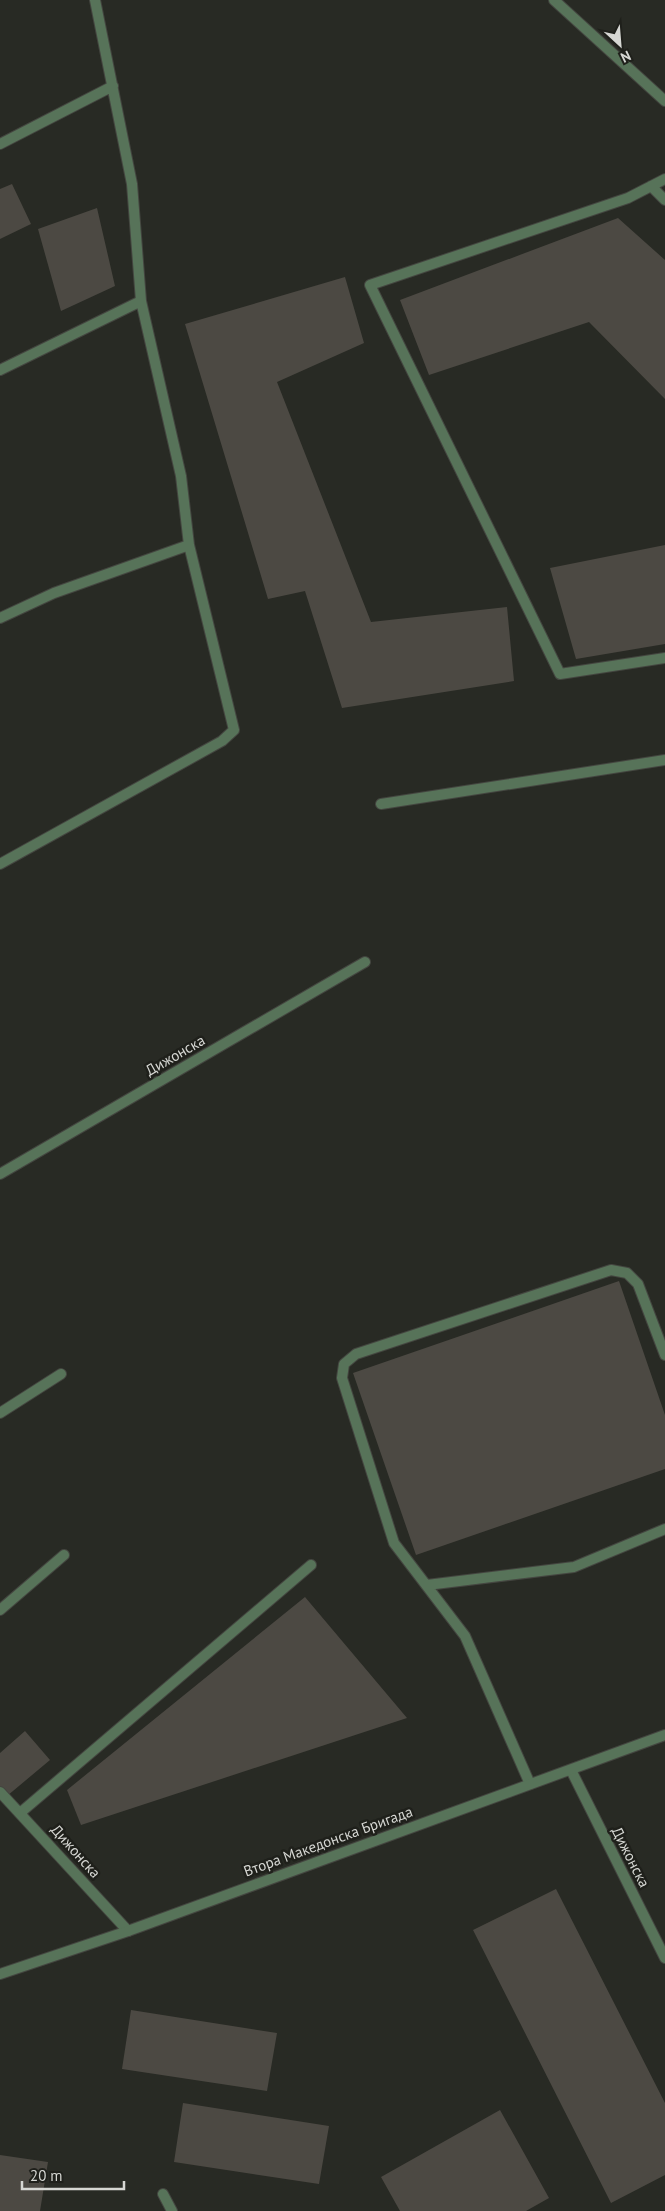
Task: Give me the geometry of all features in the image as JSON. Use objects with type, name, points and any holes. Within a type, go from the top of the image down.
[{"type":"street","points":[[0,864],[222,741],[234,730],[189,545],[181,476],[141,301],[132,184],[95,0]]},
{"type":"street","points":[[554,0],[665,101]]},
{"type":"street","points":[[0,144],[113,86]]},
{"type":"street","points":[[665,179],[628,198],[370,285],[560,674],[665,658]]},
{"type":"street","points":[[651,186],[665,200]]},
{"type":"street","points":[[0,370],[141,301]]},
{"type":"street","points":[[0,618],[54,593],[189,545]]},
{"type":"street","points":[[382,804],[665,760]]},
{"type":"street","name":"Дижонска","points":[[0,1174],[365,962]]},
{"type":"street","points":[[530,1784],[465,1636],[394,1543],[342,1378],[344,1364],[356,1354],[611,1270],[627,1272],[638,1284],[665,1355]]},
{"type":"street","points":[[0,1413],[61,1374]]},
{"type":"street","points":[[427,1585],[574,1567],[665,1529]]},
{"type":"street","points":[[0,1610],[64,1555]]},
{"type":"street","points":[[20,1813],[311,1564]]},
{"type":"street","name":"Втора Македонска Бригада","points":[[0,1974],[128,1931],[665,1735]]},
{"type":"street","name":"Дижонска","points":[[571,1770],[665,1958]]},
{"type":"street","name":"Дижонска","points":[[0,1792],[128,1931]]},
{"type":"street","points":[[163,2194],[172,2211]]},
{"type":"building","points":[[12,184],[31,224],[0,239],[0,189]]},
{"type":"building","points":[[97,208],[115,286],[61,311],[38,229]]},
{"type":"building","points":[[618,218],[665,260],[665,399],[589,322],[429,375],[400,300]]},
{"type":"building","points":[[345,277],[364,343],[277,382],[371,622],[507,607],[514,681],[342,708],[305,591],[268,599],[185,324]]},
{"type":"building","points":[[665,545],[665,644],[576,659],[550,568]]},
{"type":"building","points":[[619,1281],[665,1415],[665,1469],[416,1555],[353,1373]]},
{"type":"building","points":[[305,1597],[407,1718],[81,1825],[67,1790]]},
{"type":"building","points":[[25,1731],[50,1760],[7,1796],[0,1788],[0,1753]]},
{"type":"building","points":[[556,1889],[665,2103],[665,2175],[611,2203],[473,1930]]},
{"type":"building","points":[[131,2010],[277,2033],[267,2091],[122,2069]]},
{"type":"building","points":[[183,2103],[329,2126],[319,2184],[174,2162]]},
{"type":"building","points":[[500,2110],[549,2198],[526,2211],[400,2211],[381,2177]]},
{"type":"building","points":[[0,2155],[48,2162],[40,2211],[0,2211]]}]
